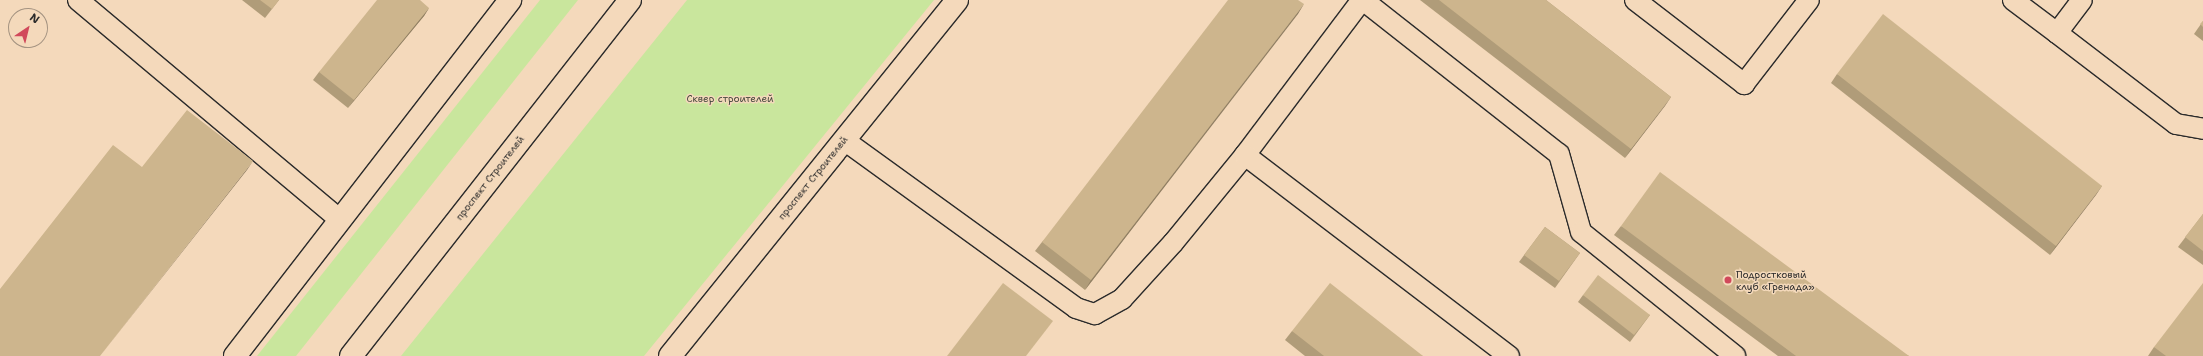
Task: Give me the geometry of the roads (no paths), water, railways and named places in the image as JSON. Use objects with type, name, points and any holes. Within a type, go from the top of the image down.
[{"type":"street","points":[[235,356],[339,219],[510,0]]},
{"type":"street","name":"проспект Строителей","points":[[351,356],[630,0]]},
{"type":"street","name":"проспект Строителей","points":[[670,356],[957,0]]},
{"type":"lane","points":[[78,0],[339,219]]},
{"type":"lane","points":[[844,140],[1076,308],[1095,314],[1122,299],[1246,155],[1362,0],[1559,154],[1581,232],[1735,356]]},
{"type":"lane","points":[[1635,0],[1744,84],[1809,0]]},
{"type":"lane","points":[[2013,0],[2203,145]]},
{"type":"lane","points":[[2057,33],[2082,0]]},
{"type":"lane","points":[[2176,124],[2203,129]]},
{"type":"lane","points":[[1246,155],[1509,356]]},
{"type":"place","name":"Подростковый клуб «Гренада»","points":[[1728,280]]},
{"type":"park label","name":"Cквер cтроителей","points":[[730,99]]}]
